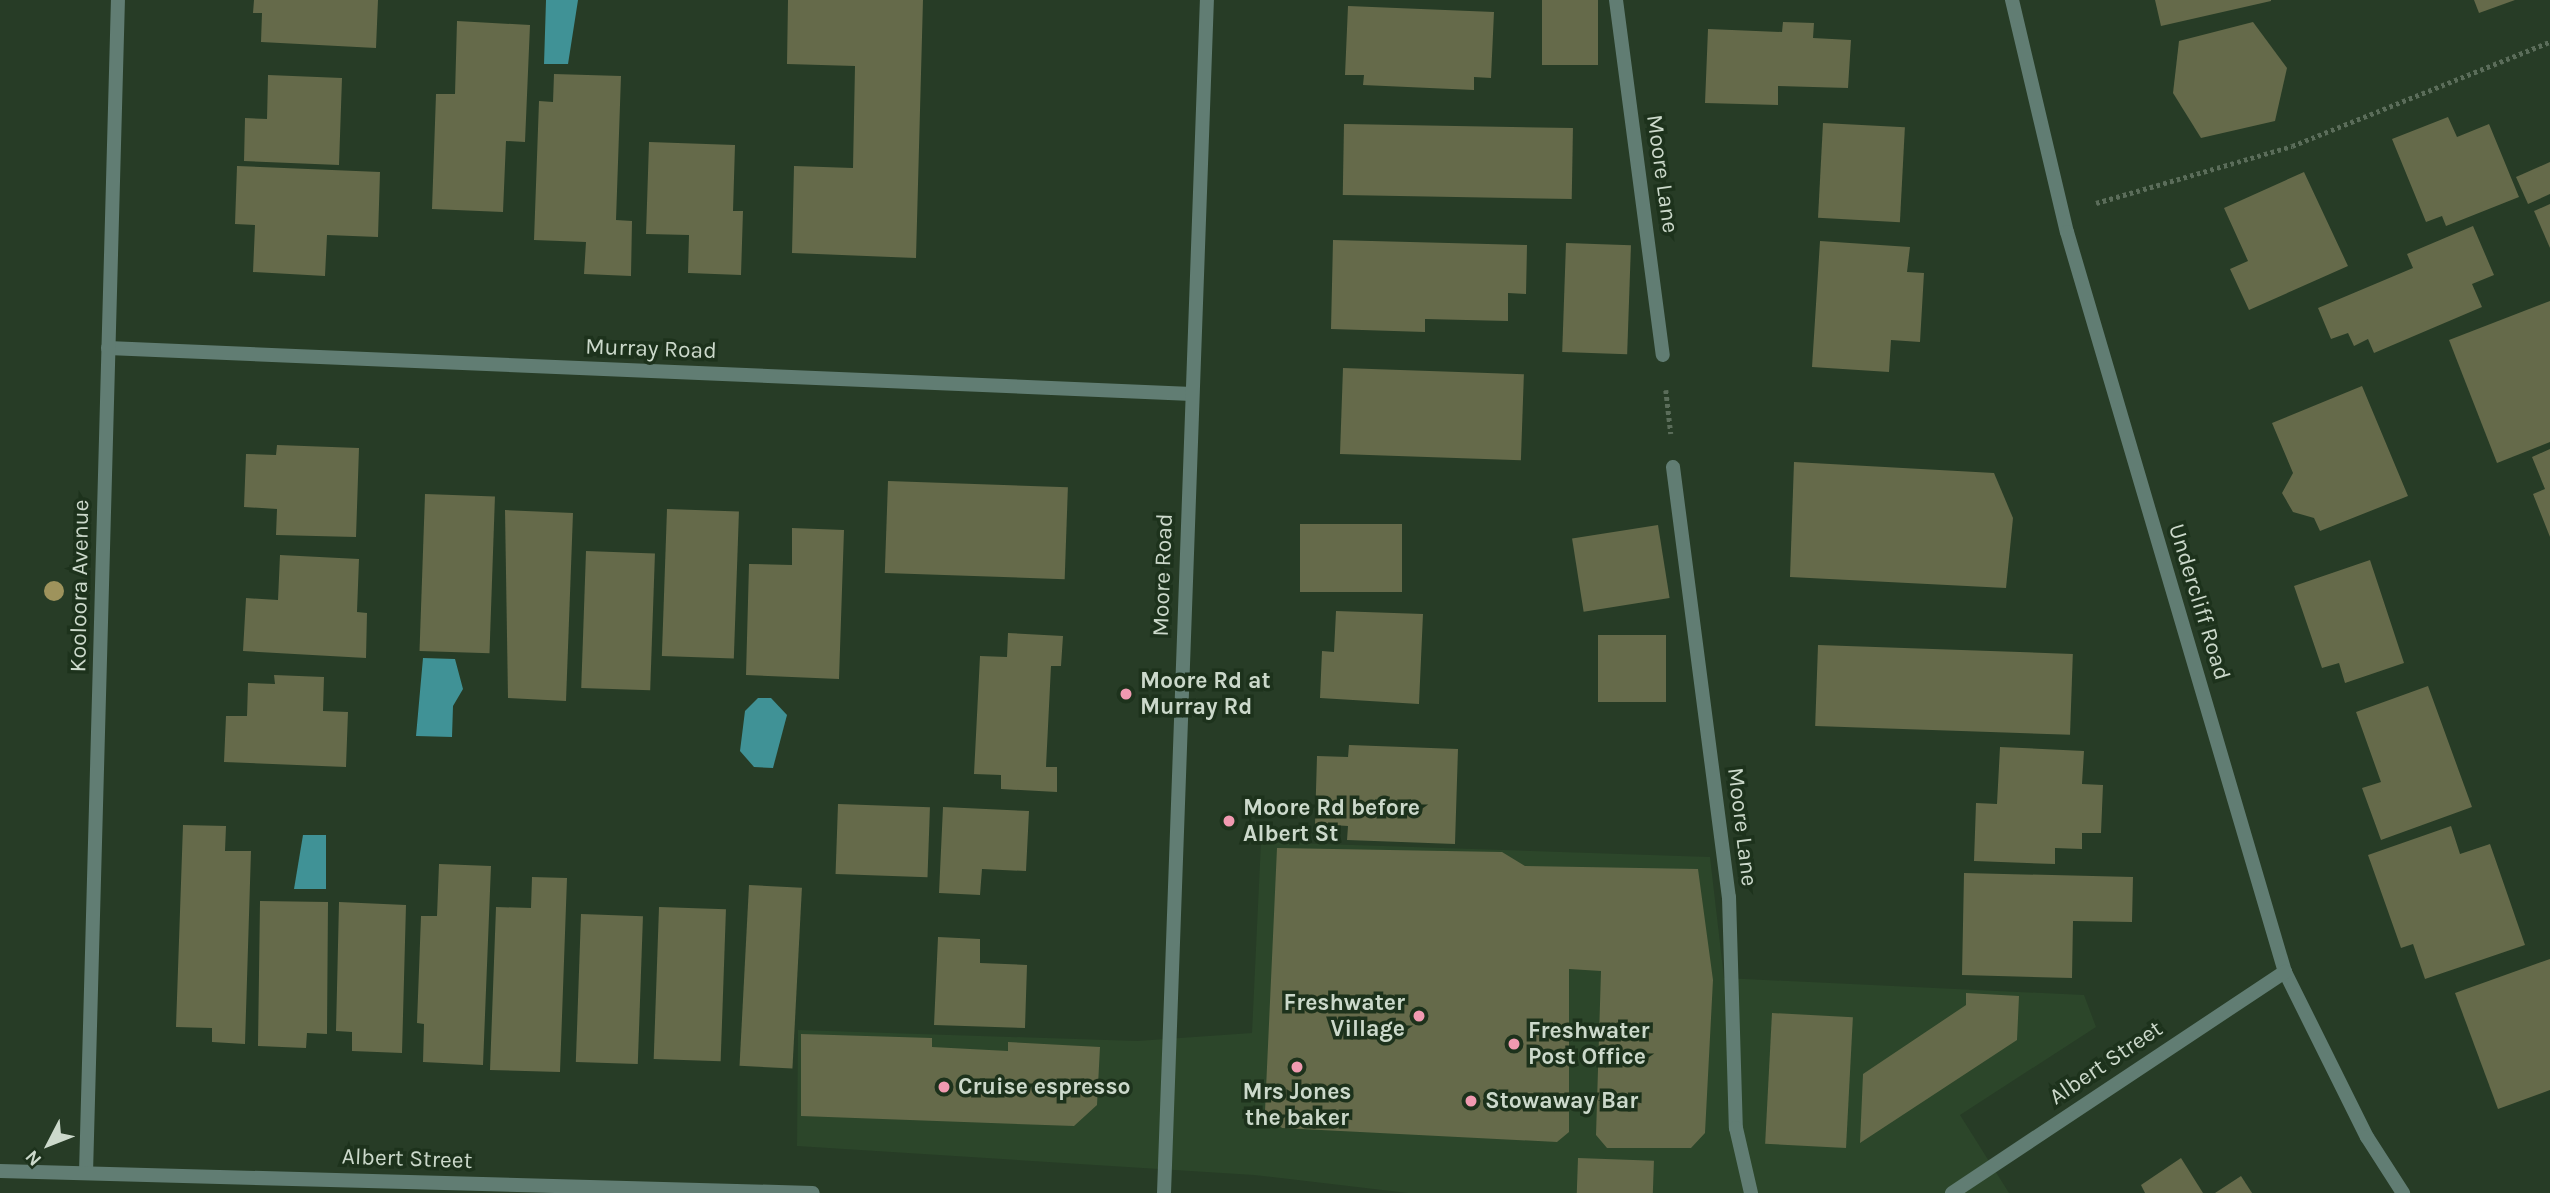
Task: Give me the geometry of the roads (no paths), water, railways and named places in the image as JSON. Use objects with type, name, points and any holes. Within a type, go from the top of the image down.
[{"type":"street","name":"Kooloora Avenue","points":[[86,1173],[118,0]]},
{"type":"street","name":"Moore Road","points":[[1164,1193],[1207,0]]},
{"type":"street","name":"Moore Lane","points":[[1616,0],[1663,355]]},
{"type":"street","name":"Undercliff Road","points":[[2012,0],[2063,213],[2285,972],[2367,1137],[2403,1193]]},
{"type":"street","name":"Murray Road","points":[[108,348],[1192,394]]},
{"type":"street","name":"Moore Lane","points":[[1674,467],[1729,897],[1736,1128],[1751,1193]]},
{"type":"street","name":"Albert Street","points":[[1952,1193],[2285,972]]},
{"type":"street","name":"Albert Street","points":[[0,1171],[433,1188],[813,1193]]},
{"type":"water","points":[[546,0],[578,0],[568,64],[544,64]]},
{"type":"water","points":[[423,658],[455,659],[463,689],[453,706],[452,737],[416,736]]},
{"type":"water","points":[[758,698],[771,698],[787,715],[773,768],[754,767],[740,751],[745,711]]},
{"type":"water","points":[[303,835],[326,835],[326,889],[294,889]]},
{"type":"place","name":"Moore Rd at Murray Rd","points":[[1126,694]]},
{"type":"place","name":"Moore Rd before Albert St","points":[[1229,821]]},
{"type":"place","name":"Freshwater Village","points":[[1419,1016]]},
{"type":"place","name":"Freshwater Post Office","points":[[1514,1044]]},
{"type":"place","name":"Mrs Jones the baker","points":[[1297,1067]]},
{"type":"place","name":"Cruise espresso","points":[[944,1087]]},
{"type":"place","name":"Stowaway Bar","points":[[1471,1101]]}]
